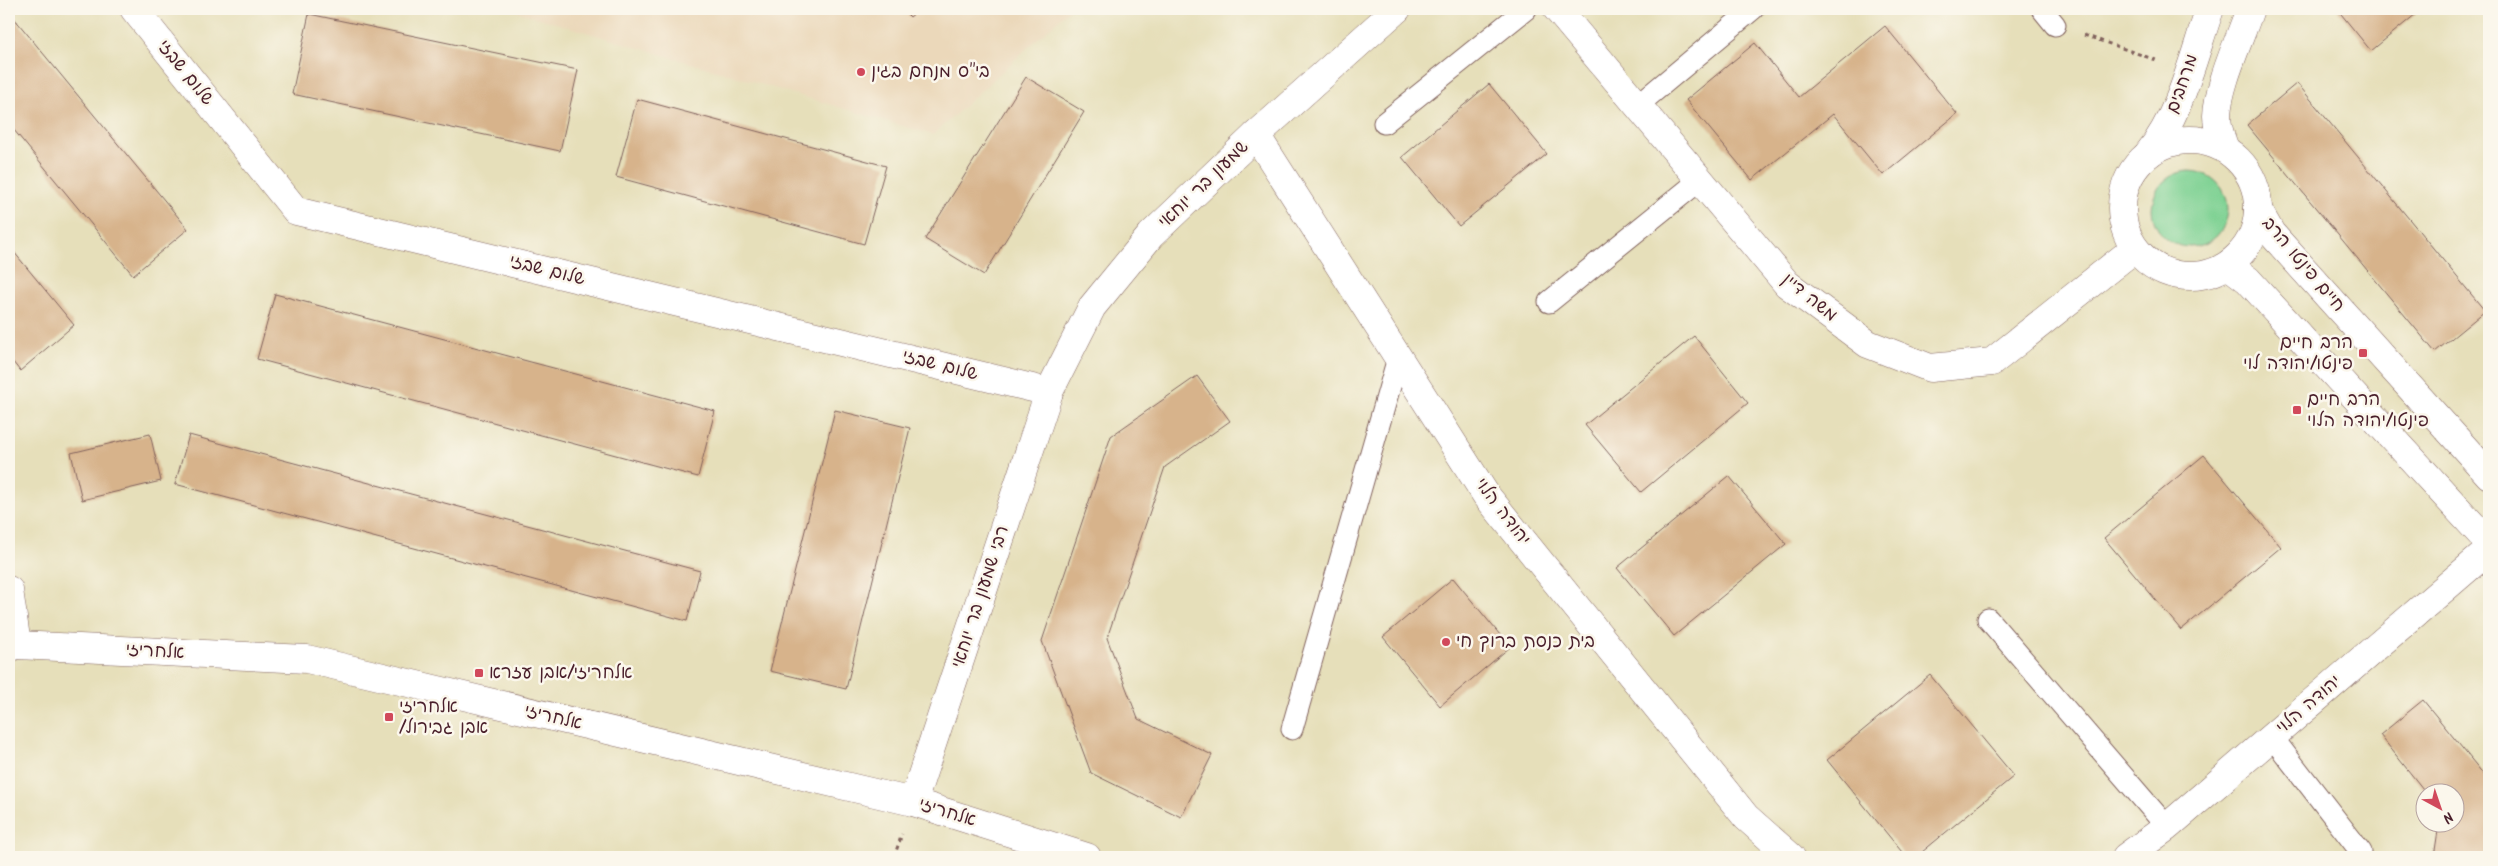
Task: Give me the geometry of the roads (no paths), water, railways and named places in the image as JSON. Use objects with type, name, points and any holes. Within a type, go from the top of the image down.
[{"type":"street","name":"שלום שבזי","points":[[134,9],[296,211],[1049,392]]},
{"type":"street","name":"שמעון בר יוחאי","points":[[1049,392],[1092,307],[1150,235],[1256,135],[1397,9]]},
{"type":"street","name":"משה דיין","points":[[1557,9],[1787,284],[1868,344],[1930,368],[1992,362],[2134,249]]},
{"type":"street","name":"מרחבים","points":[[2148,154],[2159,140],[2168,122],[2210,9]]},
{"type":"street","points":[[2225,149],[2219,133],[2217,116],[2219,98],[2250,9]]},
{"type":"street","name":"יהודה הלוי","points":[[1256,135],[1486,495],[1746,817],[1791,857]]},
{"type":"street","points":[[2187,140],[2207,142],[2225,149],[2240,162],[2252,178],[2258,196],[2258,210],[2253,235],[2242,252],[2228,265],[2209,274],[2188,278],[2168,274],[2149,264],[2134,249],[2124,230],[2121,209],[2124,188],[2133,170],[2148,154],[2166,144],[2187,140]]},
{"type":"street","name":"חיים פינטו הרב","points":[[2258,210],[2272,233],[2489,475]]},
{"type":"street","points":[[2228,265],[2238,270],[2248,280],[2489,543]]},
{"type":"street","name":"רבי שמעון בר יוחאי","points":[[912,802],[1049,392]]},
{"type":"street","name":"יהודה הלוי","points":[[2126,857],[2167,827],[2489,550]]},
{"type":"street","points":[[9,590],[13,647]]},
{"type":"street","name":"אלחריזי","points":[[13,647],[306,660],[912,802],[1088,857]]},
{"type":"lane","points":[[1384,123],[1526,9]]},
{"type":"lane","points":[[1638,105],[1753,9]]},
{"type":"lane","points":[[1549,302],[1700,180]]},
{"type":"lane","points":[[1292,730],[1398,358]]},
{"type":"lane","points":[[1988,619],[2167,827]]},
{"type":"lane","points":[[2272,737],[2360,852]]},
{"type":"place","name":"בי\"ס מנחם בגין","points":[[861,72]]},
{"type":"place","name":"הרב חיים פינטו/יהודה לוי","points":[[2363,353]]},
{"type":"place","name":"הרב חיים פינטו/יהודה הלוי","points":[[2297,410]]},
{"type":"place","name":"בית כנסת ברוך חי","points":[[1446,642]]},
{"type":"place","name":"אלחריזי/אבן עזרא","points":[[479,673]]},
{"type":"place","name":"אלחריזי /אבן גבירול","points":[[389,717]]}]
